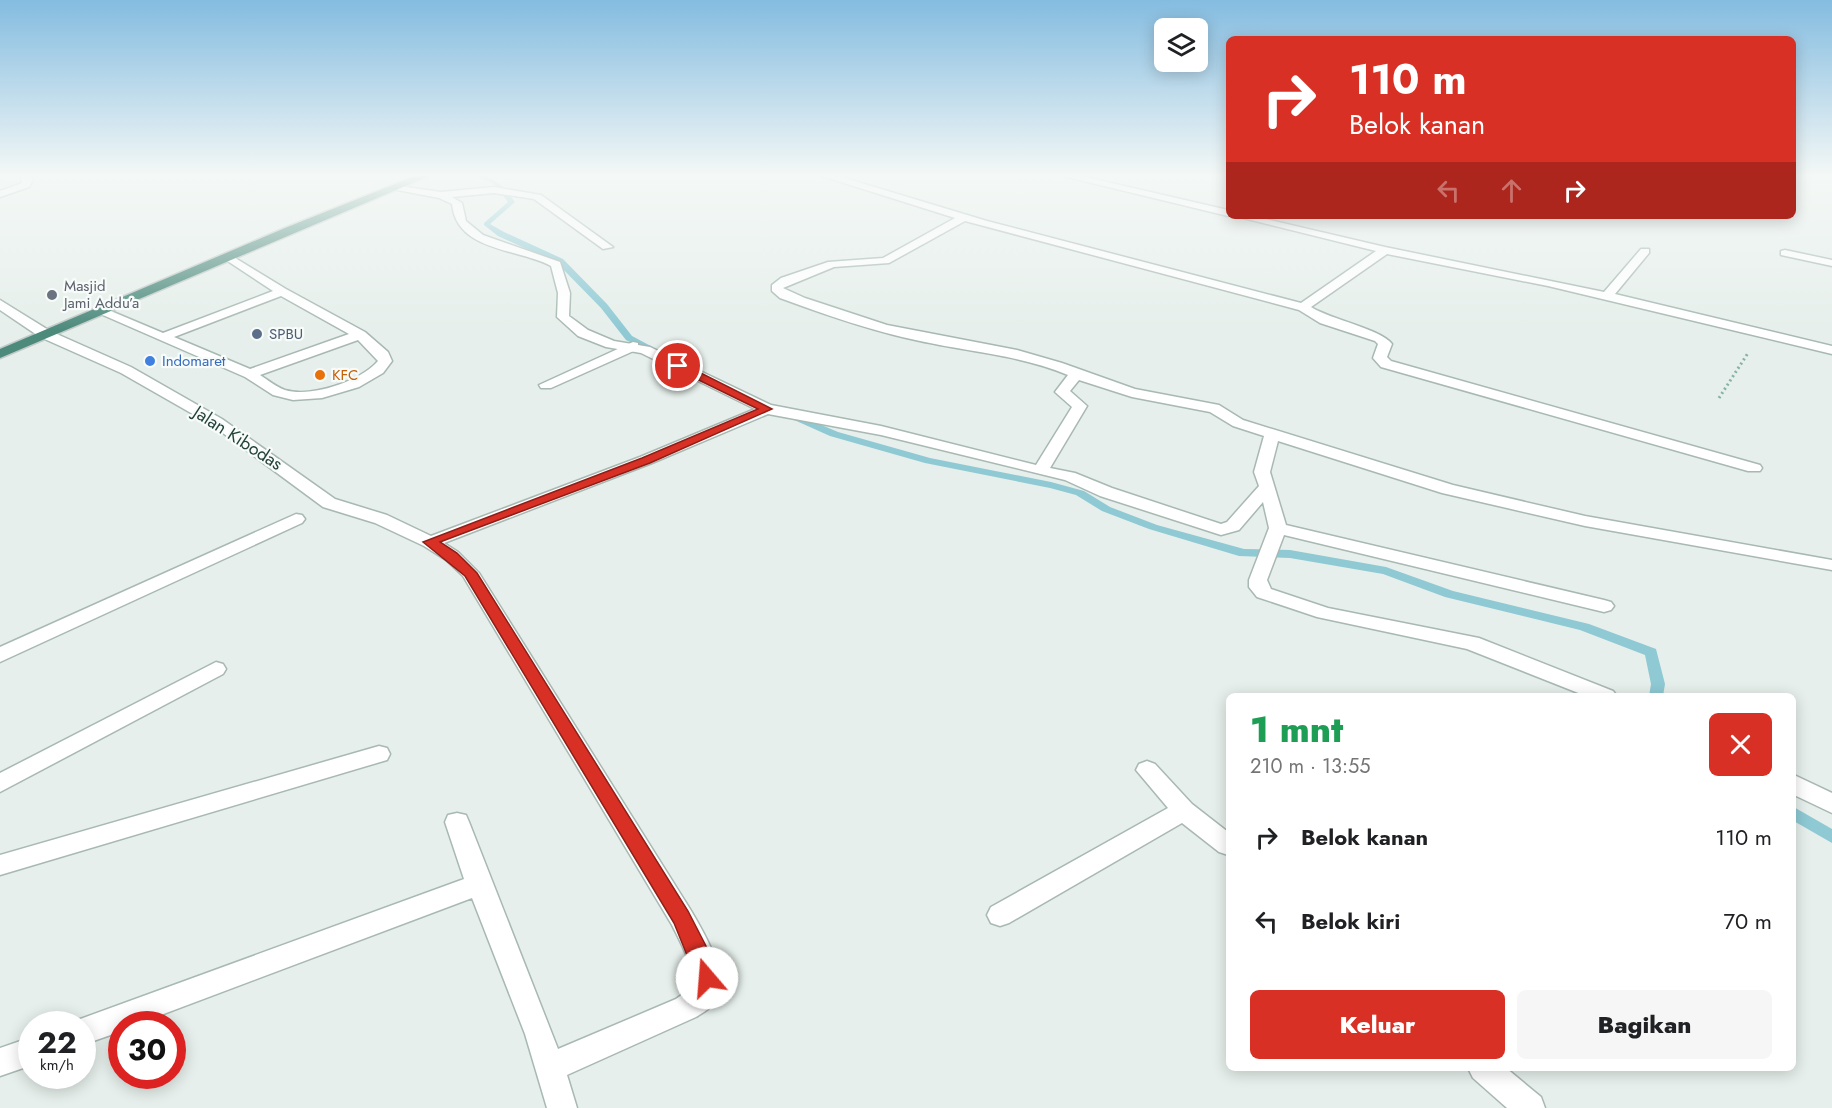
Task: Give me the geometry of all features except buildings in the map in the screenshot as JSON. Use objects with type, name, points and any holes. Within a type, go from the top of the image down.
[{"type":"highway","points":[[0,354],[297,228]]},
{"type":"street","points":[[467,228],[474,234],[543,257],[556,264],[564,292],[563,317],[570,325],[611,344],[633,346],[767,409],[881,431],[1040,471],[1069,476],[1106,492],[1221,530],[1233,525],[1267,487]]},
{"type":"street","points":[[580,228],[607,247]]},
{"type":"street","points":[[947,228],[885,261],[832,264],[785,281],[776,288],[784,295],[872,325],[916,336],[1024,354],[1132,393],[1214,408],[1238,423],[1272,435],[1448,489],[1551,513],[1832,565]]},
{"type":"street","points":[[1002,228],[1303,307],[1324,320],[1380,338],[1385,344],[1380,358],[1386,364],[1754,468]]},
{"type":"street","points":[[1290,228],[1385,250],[1608,295],[1832,350]]},
{"type":"street","points":[[1303,307],[1385,250]]},
{"type":"street","points":[[1608,295],[1645,251]]},
{"type":"street","points":[[1785,253],[1832,263]]},
{"type":"street","points":[[102,312],[250,374],[281,393],[293,396],[330,392],[373,374],[382,367],[385,361],[382,355],[360,335],[282,292],[227,256]]},
{"type":"street","points":[[164,337],[282,292]]},
{"type":"street","name":"Jalan Kibodas","points":[[0,304],[45,334],[126,370],[171,394],[264,454],[328,503],[381,519],[430,542],[452,556],[470,573],[681,917],[697,948],[707,978],[703,996],[686,1008],[549,1068]]},
{"type":"street","points":[[250,374],[360,335]]},
{"type":"street","points":[[546,385],[633,346]]},
{"type":"street","points":[[1040,471],[1065,429],[1079,413],[1080,405],[1062,392],[1076,374]]},
{"type":"street","points":[[430,542],[646,460],[767,409]]},
{"type":"street","points":[[1272,435],[1262,472],[1278,528],[1257,580],[1258,587],[1264,592],[1324,613],[1472,643],[1598,693]]},
{"type":"street","points":[[0,656],[296,519]]},
{"type":"street","points":[[1278,528],[1604,606]]},
{"type":"street","points":[[0,783],[216,669]]},
{"type":"street","points":[[0,865],[380,754]]},
{"type":"street","points":[[1147,770],[1184,811],[1226,843]]},
{"type":"street","points":[[1796,785],[1832,804]]},
{"type":"street","points":[[1000,915],[1144,831],[1184,811]]},
{"type":"street","points":[[457,822],[479,884],[539,1034],[562,1108]]},
{"type":"street","points":[[96,1027],[479,884]]},
{"type":"street","points":[[0,1062],[18,1056]]},
{"type":"street","points":[[1487,1071],[1530,1108]]},
{"type":"path","points":[[1719,398],[1761,333]]},
{"type":"waterway","points":[[492,228],[560,261],[604,306],[629,338],[659,354]]},
{"type":"waterway","points":[[786,413],[834,434],[929,461],[1051,485],[1080,493],[1106,509],[1153,527],[1243,553],[1290,554],[1386,571],[1449,594],[1584,627],[1651,652],[1658,684],[1656,693]]},
{"type":"waterway","points":[[1796,814],[1832,837]]},
{"type":"place","name":"Masjid Jami Addu’a","points":[[52,295]]},
{"type":"place","name":"SPBU","points":[[257,334]]},
{"type":"place","name":"Indomaret","points":[[150,361]]},
{"type":"place","name":"KFC","points":[[320,375]]},
{"type":"route","points":[[678,366],[767,409],[646,460],[430,542],[452,556],[470,573],[681,917],[697,948],[707,978]]}]
